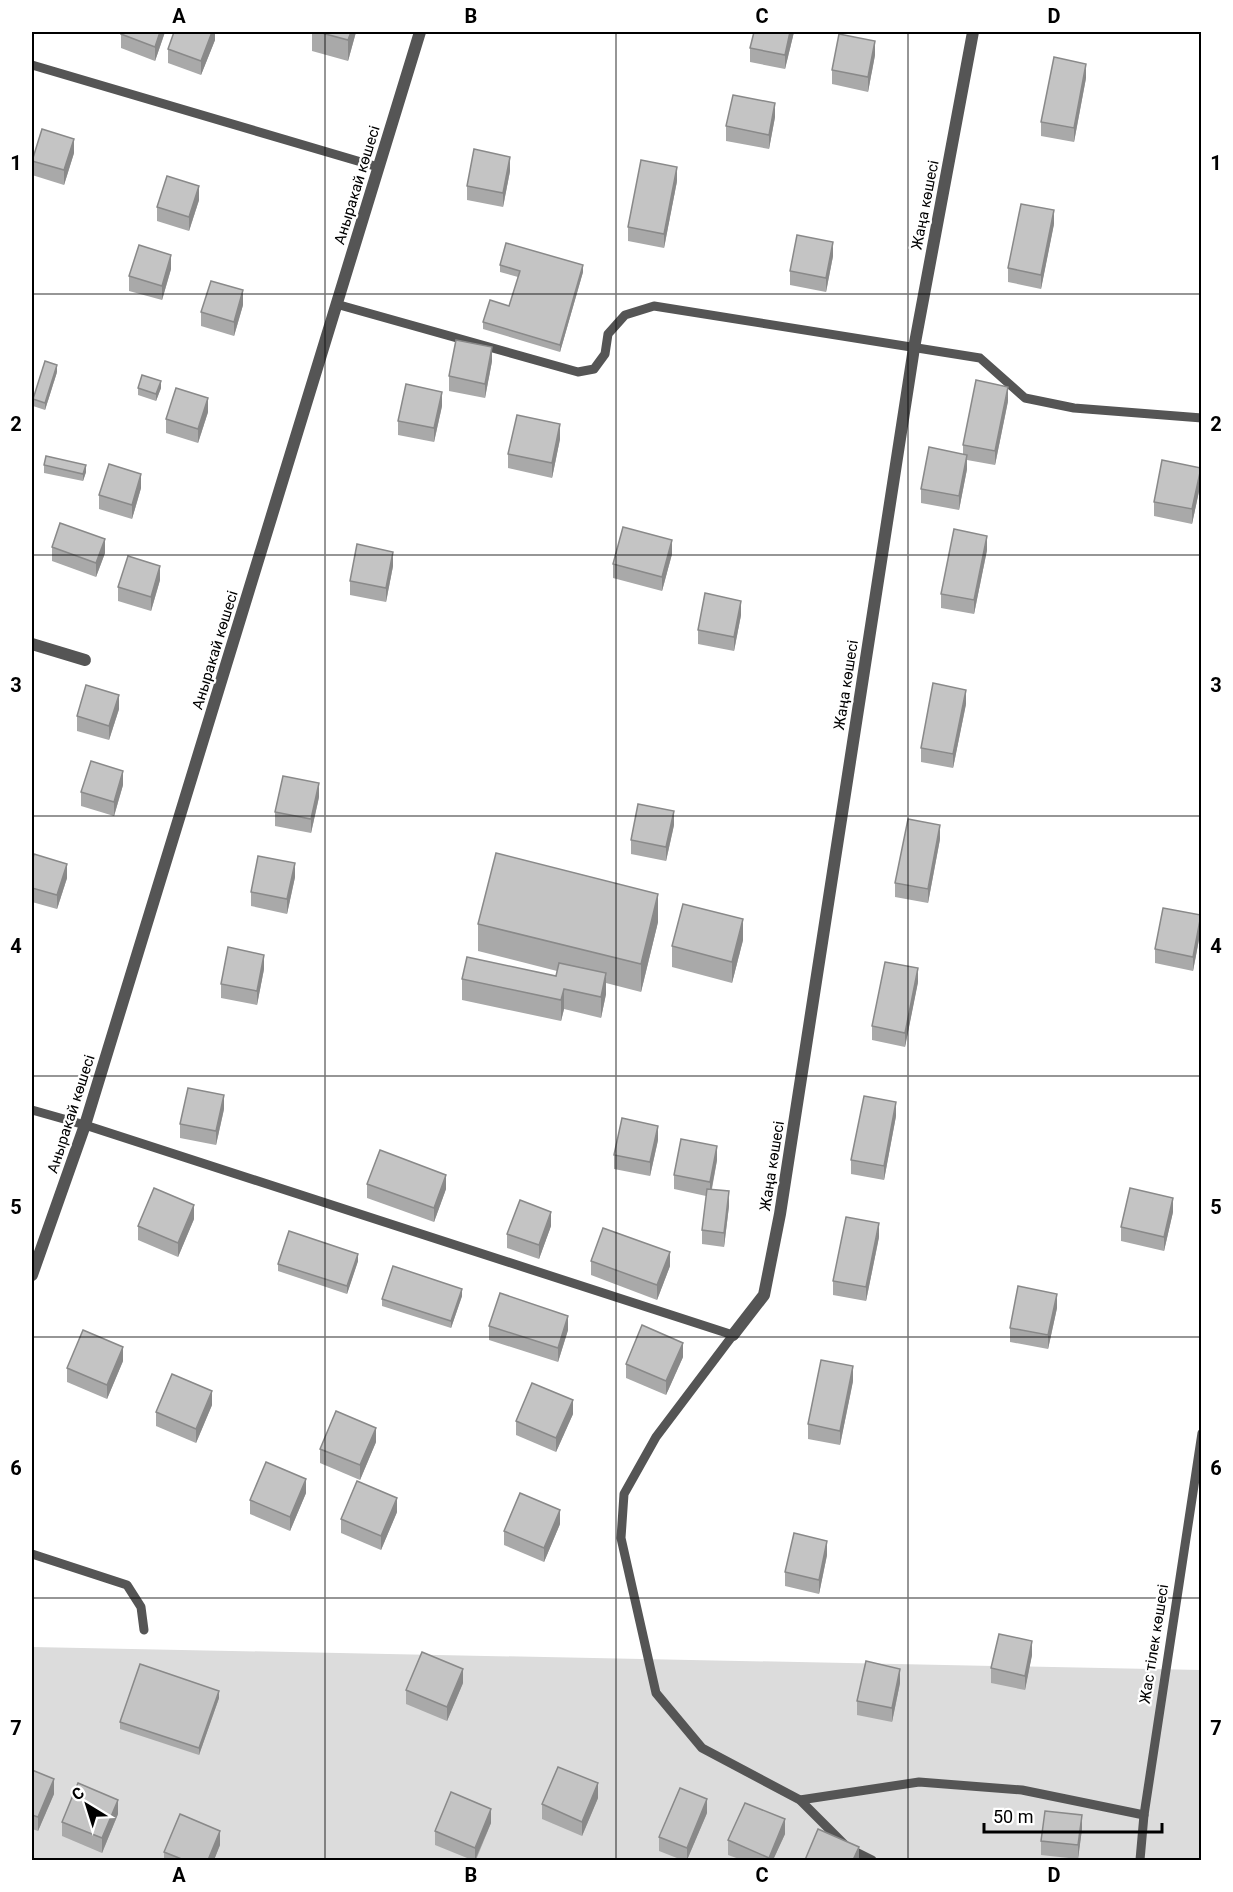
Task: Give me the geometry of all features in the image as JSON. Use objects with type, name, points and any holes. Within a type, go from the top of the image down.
[{"type":"street","name":"Аныракай көшесі","points":[[32,1275],[85,1125],[420,32]]},
{"type":"street","name":"Жаңа көшесі","points":[[733,1335],[764,1295],[780,1214],[914,348],[973,32]]},
{"type":"street","points":[[32,644],[85,660]]},
{"type":"lane","points":[[32,65],[378,166]]},
{"type":"lane","points":[[336,304],[578,372],[594,369],[605,354],[608,334],[625,315],[654,306],[980,358],[1025,398],[1074,408],[1202,418]]},
{"type":"lane","points":[[32,1110],[85,1125],[733,1335],[656,1437],[624,1494],[621,1538],[656,1693],[702,1748],[800,1800],[848,1848],[872,1860]]},
{"type":"lane","name":"Жас тілек көшесі","points":[[1140,1860],[1144,1815],[1202,1433]]},
{"type":"lane","points":[[32,1554],[128,1585],[141,1607],[144,1630]]},
{"type":"lane","points":[[800,1800],[919,1782],[1022,1790],[1144,1815]]},
{"type":"shaded area","points":[[32,1647],[1201,1670],[1201,1860],[32,1860]]},
{"type":"building","points":[[122,32],[160,32],[155,47],[121,34]]},
{"type":"building","points":[[174,32],[212,32],[201,61],[168,49]]},
{"type":"building","points":[[318,32],[351,32],[348,40]]},
{"type":"building","points":[[754,32],[790,32],[785,55],[750,48]]},
{"type":"building","points":[[839,34],[875,41],[868,77],[832,70]]},
{"type":"building","points":[[1054,57],[1086,64],[1074,128],[1041,122]]},
{"type":"building","points":[[733,95],[775,103],[769,135],[726,126]]},
{"type":"building","points":[[42,129],[74,139],[64,170],[32,161]]},
{"type":"building","points":[[474,149],[510,157],[503,193],[467,186]]},
{"type":"building","points":[[641,160],[677,167],[664,234],[628,227]]},
{"type":"building","points":[[167,176],[199,186],[189,217],[157,207]]},
{"type":"building","points":[[1021,204],[1054,210],[1041,275],[1008,268]]},
{"type":"building","points":[[797,235],[833,242],[826,278],[790,271]]},
{"type":"building","points":[[506,243],[583,265],[560,345],[483,322],[490,300],[509,306],[520,271],[500,265]]},
{"type":"building","points":[[139,245],[171,255],[162,286],[129,276]]},
{"type":"building","points":[[211,281],[243,290],[234,322],[201,312]]},
{"type":"building","points":[[456,340],[492,347],[485,384],[449,376]]},
{"type":"building","points":[[45,361],[57,365],[45,403],[33,399]]},
{"type":"building","points":[[142,375],[161,381],[156,394],[138,388]]},
{"type":"building","points":[[976,380],[1008,387],[995,451],[963,445]]},
{"type":"building","points":[[406,384],[442,392],[434,428],[398,421]]},
{"type":"building","points":[[176,388],[208,398],[198,429],[166,419]]},
{"type":"building","points":[[517,415],[560,424],[552,463],[508,454]]},
{"type":"building","points":[[929,447],[967,455],[959,496],[921,489]]},
{"type":"building","points":[[46,456],[86,465],[83,474],[44,465]]},
{"type":"building","points":[[1162,460],[1201,468],[1192,509],[1154,502]]},
{"type":"building","points":[[109,464],[141,474],[132,505],[99,495]]},
{"type":"building","points":[[60,523],[105,539],[96,563],[52,547]]},
{"type":"building","points":[[623,527],[672,540],[662,577],[613,564]]},
{"type":"building","points":[[954,529],[987,536],[974,600],[941,594]]},
{"type":"building","points":[[357,544],[393,552],[386,588],[350,581]]},
{"type":"building","points":[[128,556],[160,566],[151,597],[118,587]]},
{"type":"building","points":[[705,593],[741,601],[734,637],[698,630]]},
{"type":"building","points":[[933,683],[966,690],[953,754],[921,748]]},
{"type":"building","points":[[86,685],[119,695],[109,726],[77,716]]},
{"type":"building","points":[[91,761],[123,771],[114,802],[81,792]]},
{"type":"building","points":[[283,776],[319,783],[311,819],[275,812]]},
{"type":"building","points":[[638,804],[674,811],[666,847],[631,840]]},
{"type":"building","points":[[908,819],[940,825],[928,889],[895,883]]},
{"type":"building","points":[[496,853],[658,894],[641,964],[478,924]]},
{"type":"building","points":[[34,854],[67,864],[57,895],[32,888]]},
{"type":"building","points":[[258,856],[295,863],[287,899],[251,892]]},
{"type":"building","points":[[683,904],[743,919],[732,962],[672,946]]},
{"type":"building","points":[[1163,908],[1201,915],[1193,957],[1155,949]]},
{"type":"building","points":[[228,947],[264,955],[257,991],[221,984]]},
{"type":"building","points":[[467,957],[556,976],[559,963],[606,973],[601,997],[564,989],[561,1000],[462,979]]},
{"type":"building","points":[[885,962],[918,968],[905,1033],[872,1026]]},
{"type":"building","points":[[188,1088],[224,1095],[216,1131],[180,1124]]},
{"type":"building","points":[[864,1096],[896,1102],[884,1166],[851,1160]]},
{"type":"building","points":[[622,1118],[658,1126],[650,1162],[614,1155]]},
{"type":"building","points":[[681,1139],[717,1146],[710,1182],[674,1175]]},
{"type":"building","points":[[380,1150],[446,1175],[434,1208],[367,1184]]},
{"type":"building","points":[[154,1188],[194,1205],[178,1243],[138,1226]]},
{"type":"building","points":[[1130,1188],[1173,1198],[1164,1237],[1121,1227]]},
{"type":"building","points":[[707,1189],[729,1191],[724,1233],[702,1230]]},
{"type":"building","points":[[520,1200],[551,1212],[539,1245],[507,1234]]},
{"type":"building","points":[[846,1217],[879,1223],[866,1287],[833,1281]]},
{"type":"building","points":[[603,1228],[670,1252],[657,1285],[591,1261]]},
{"type":"building","points":[[289,1231],[358,1254],[347,1286],[278,1264]]},
{"type":"building","points":[[393,1266],[462,1289],[451,1321],[382,1299]]},
{"type":"building","points":[[1018,1286],[1057,1294],[1048,1335],[1010,1328]]},
{"type":"building","points":[[500,1293],[568,1316],[558,1348],[489,1326]]},
{"type":"building","points":[[642,1325],[683,1343],[666,1381],[626,1364]]},
{"type":"building","points":[[83,1330],[123,1347],[107,1385],[67,1368]]},
{"type":"building","points":[[821,1360],[853,1366],[840,1431],[808,1424]]},
{"type":"building","points":[[172,1374],[212,1391],[196,1429],[156,1412]]},
{"type":"building","points":[[532,1383],[573,1400],[556,1438],[516,1421]]},
{"type":"building","points":[[336,1411],[376,1428],[360,1465],[320,1449]]},
{"type":"building","points":[[266,1462],[306,1479],[290,1517],[250,1500]]},
{"type":"building","points":[[357,1481],[397,1498],[381,1536],[341,1519]]},
{"type":"building","points":[[520,1493],[560,1510],[544,1548],[504,1531]]},
{"type":"building","points":[[794,1533],[827,1541],[819,1580],[785,1572]]},
{"type":"building","points":[[999,1634],[1032,1641],[1025,1676],[991,1668]]},
{"type":"building","points":[[422,1652],[463,1669],[447,1707],[406,1690]]},
{"type":"building","points":[[866,1661],[900,1669],[892,1708],[857,1701]]},
{"type":"building","points":[[140,1664],[219,1691],[199,1748],[120,1722]]},
{"type":"building","points":[[558,1767],[598,1783],[582,1822],[542,1804]]},
{"type":"building","points":[[32,1770],[54,1779],[38,1817],[32,1815]]},
{"type":"building","points":[[78,1783],[118,1800],[102,1838],[62,1822]]},
{"type":"building","points":[[680,1788],[707,1799],[687,1848],[659,1837]]},
{"type":"building","points":[[451,1792],[491,1809],[475,1848],[435,1831]]},
{"type":"building","points":[[745,1803],[785,1819],[769,1858],[728,1840]]},
{"type":"building","points":[[1045,1811],[1082,1815],[1078,1845],[1041,1841]]},
{"type":"building","points":[[180,1814],[220,1831],[208,1860],[184,1860],[164,1852]]},
{"type":"building","points":[[818,1829],[859,1847],[853,1860],[805,1860]]}]
